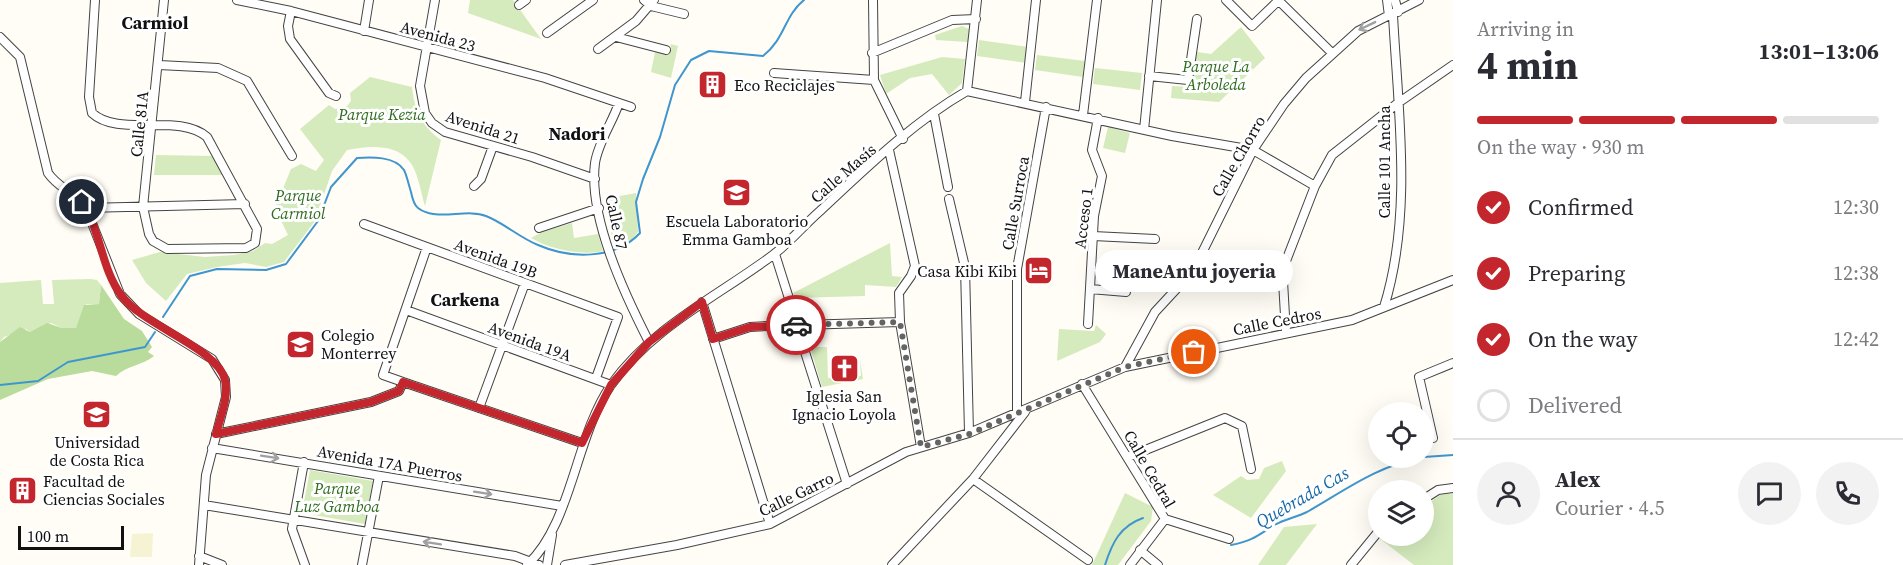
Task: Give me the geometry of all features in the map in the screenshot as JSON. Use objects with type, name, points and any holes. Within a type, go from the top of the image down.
[{"type":"street","points":[[86,208],[245,204],[213,144],[201,132],[193,129],[99,119],[92,113],[89,97],[95,0]]},
{"type":"street","name":"Calle 81A","points":[[164,0],[143,207],[149,234],[159,246],[176,249],[241,249],[255,243],[257,229],[245,204]]},
{"type":"street","name":"Avenida 23","points":[[237,0],[291,11],[545,78],[630,107]]},
{"type":"street","points":[[364,31],[369,0]]},
{"type":"street","points":[[427,47],[435,0]]},
{"type":"street","points":[[547,33],[593,0]]},
{"type":"street","points":[[873,0],[874,81],[903,139]]},
{"type":"street","points":[[977,0],[967,91],[1046,106],[1144,130],[1253,150],[1315,186]]},
{"type":"street","points":[[1025,102],[1036,0]]},
{"type":"street","points":[[1083,115],[1097,0]]},
{"type":"street","points":[[1144,130],[1157,0]]},
{"type":"street","points":[[1226,0],[1252,26],[1278,0],[1332,53]]},
{"type":"street","points":[[1387,0],[1394,15]]},
{"type":"street","points":[[1394,15],[1395,0]]},
{"type":"street","name":"Calle Chorro","points":[[1125,367],[1155,312],[1193,271],[1253,150],[1284,104],[1306,78],[1358,31],[1394,15],[1414,1]]},
{"type":"street","points":[[598,49],[616,37],[650,2],[684,14]]},
{"type":"street","points":[[291,11],[288,26],[290,39],[329,93],[336,96]]},
{"type":"street","name":"Calle 101 Ancha","points":[[1384,307],[1396,259],[1401,189],[1394,15]]},
{"type":"street","points":[[872,52],[952,20],[976,19]]},
{"type":"street","points":[[1149,76],[1186,80],[1189,77],[1197,19]]},
{"type":"street","points":[[0,37],[20,57],[48,173],[52,181],[79,199],[86,208],[110,273],[124,299],[140,314],[212,359],[225,380],[225,397],[212,448],[199,561],[222,565]]},
{"type":"street","points":[[616,37],[666,50]]},
{"type":"street","name":"Avenida 21","points":[[427,47],[421,70],[421,100],[432,123],[445,132],[595,179]]},
{"type":"street","points":[[159,65],[218,68],[247,81],[292,156]]},
{"type":"street","points":[[1286,333],[1283,281],[1286,261],[1315,186],[1332,155],[1398,102],[1453,65]]},
{"type":"street","points":[[774,73],[874,81]]},
{"type":"street","name":"Calle Masís","points":[[529,564],[552,530],[582,443],[611,385],[649,342],[702,302],[775,254],[889,150],[933,114],[967,91]]},
{"type":"street","name":"Calle 87","points":[[619,104],[596,157],[595,179],[599,208],[612,262],[620,285],[649,342]]},
{"type":"street","name":"Calle Surroca","points":[[1017,414],[1017,269],[1046,106]]},
{"type":"street","points":[[933,114],[948,187]]},
{"type":"street","name":"Acceso 1","points":[[1088,324],[1093,236],[1102,176],[1092,150],[1098,118]]},
{"type":"street","points":[[474,186],[482,179],[493,146]]},
{"type":"street","points":[[889,150],[915,266],[911,276],[901,286],[899,292],[900,322],[921,447]]},
{"type":"street","points":[[949,200],[965,267],[969,434]]},
{"type":"street","points":[[539,228],[599,208]]},
{"type":"street","name":"Avenida 19B","points":[[364,224],[618,317],[596,378]]},
{"type":"street","points":[[1093,236],[1155,239]]},
{"type":"street","points":[[427,248],[383,375],[582,443]]},
{"type":"street","points":[[775,254],[803,343]]},
{"type":"street","name":"Calle Cedros","points":[[892,565],[973,479],[1026,410],[1125,367],[1352,320],[1453,280]]},
{"type":"street","points":[[478,408],[525,283]]},
{"type":"street","points":[[1090,289],[1126,292]]},
{"type":"street","points":[[702,302],[770,524]]},
{"type":"street","name":"Avenida 19A","points":[[406,310],[611,385]]},
{"type":"street","points":[[713,339],[750,327],[900,322]]},
{"type":"street","points":[[806,352],[847,484]]},
{"type":"street","points":[[1425,402],[1419,377],[1453,363]]},
{"type":"street","points":[[216,434],[371,402],[399,391],[403,382]]},
{"type":"street","name":"Calle Cedral","points":[[1082,384],[1165,519],[1130,565]]},
{"type":"street","name":"Calle Garro","points":[[565,565],[585,564],[770,524],[906,452],[969,434],[1026,410]]},
{"type":"street","points":[[1128,457],[1225,418],[1242,426],[1251,469]]},
{"type":"street","name":"Avenida 17A Puerros","points":[[212,448],[562,506]]},
{"type":"street","points":[[304,462],[292,529],[305,565]]},
{"type":"street","points":[[362,565],[379,476]]},
{"type":"street","points":[[973,479],[1088,560]]},
{"type":"street","points":[[1434,493],[1453,488]]},
{"type":"street","points":[[204,504],[515,556],[529,564],[539,565]]},
{"type":"street","points":[[1165,519],[1229,538]]},
{"type":"street","points":[[547,565],[552,530]]},
{"type":"street","points":[[1351,565],[1368,544]]},
{"type":"street","points":[[1140,550],[1158,565]]},
{"type":"street","points":[[899,557],[907,565]]},
{"type":"shaded area","points":[[153,533],[152,557],[130,557],[132,534]]},
{"type":"green space","points":[[470,0],[513,0],[541,39],[468,13]]},
{"type":"green space","points":[[962,26],[969,29],[968,42],[936,40],[935,35]]},
{"type":"green space","name":"Parque La Arboleda","points":[[1241,27],[1265,58],[1219,102],[1171,98],[1172,86],[1189,87],[1192,84],[1197,52],[1211,54]]},
{"type":"green space","points":[[979,40],[1029,47],[1027,63],[977,56]]},
{"type":"green space","points":[[671,44],[678,46],[671,78],[651,72],[655,52],[669,54]]},
{"type":"green space","points":[[1037,55],[1085,61],[1083,77],[1035,70]]},
{"type":"green space","points":[[942,57],[965,59],[962,83],[949,95],[932,74],[910,78],[886,94],[880,75]]},
{"type":"green space","points":[[1095,68],[1142,73],[1140,90],[1093,84]]},
{"type":"green space","points":[[370,77],[412,87],[420,117],[428,129],[441,140],[425,206],[415,170],[403,155],[380,147],[347,150],[332,171],[315,221],[284,262],[266,267],[245,263],[187,274],[166,301],[146,283],[132,260],[160,252],[205,257],[234,255],[253,251],[265,243],[272,244],[288,235],[275,208],[291,169],[301,164],[316,171],[324,160],[300,129],[329,105],[335,109],[347,106],[351,101],[350,93]]},
{"type":"green space","points":[[1108,127],[1130,133],[1125,153],[1103,148]]},
{"type":"green space","points":[[156,155],[214,156],[225,175],[154,175]]},
{"type":"green space","points":[[636,193],[638,232],[631,241],[614,247],[604,199]]},
{"type":"green space","points":[[572,223],[574,238],[598,234],[603,251],[585,253],[566,251],[531,238],[542,232]]},
{"type":"green space","points":[[890,243],[892,276],[902,277],[896,287],[865,285],[865,296],[795,298],[793,293]]},
{"type":"green space","points":[[41,280],[43,304],[54,304],[52,280],[97,280],[101,285],[99,304],[86,304],[76,328],[62,328],[51,323],[30,332],[26,329],[4,337],[0,342],[0,283]]},
{"type":"green space","points":[[101,285],[124,319],[142,331],[152,347],[148,352],[154,356],[116,376],[92,371],[48,379],[0,400],[0,342],[20,327],[30,332],[47,323],[62,328],[76,328],[84,305],[99,304]]},
{"type":"green space","points":[[1096,325],[1106,334],[1100,342],[1057,361],[1059,329],[1094,331]]},
{"type":"green space","points":[[810,347],[827,347],[828,378],[861,376],[860,359],[863,379],[822,387]]},
{"type":"green space","points":[[1282,461],[1286,471],[1251,518],[1213,495],[1241,476],[1247,480],[1259,479],[1264,468]]},
{"type":"green space","name":"Parque Luz Gamboa","points":[[310,470],[373,481],[365,524],[302,513]]},
{"type":"green space","points":[[1125,493],[1153,507],[1151,521],[1118,565],[1092,565]]},
{"type":"green space","points":[[1453,493],[1453,565],[1414,565],[1389,546],[1434,546],[1434,500],[1440,495]]},
{"type":"green space","points":[[1317,524],[1286,565],[1258,565],[1284,527]]},
{"type":"waterway","points":[[163,317],[190,276],[217,269],[266,270],[286,264],[318,221],[331,187],[357,158],[382,158],[400,165],[405,172],[415,205],[425,212],[442,215],[469,213],[486,216],[531,242],[564,253],[592,254],[618,248],[630,242],[640,233],[636,202],[660,137],[675,85],[691,60],[709,51],[763,56],[776,42],[792,13],[804,0]]},
{"type":"waterway","points":[[0,385],[38,381],[68,362],[145,347],[155,332]]},
{"type":"waterway","name":"Quebrada Cas","points":[[1434,456],[1453,455]]},
{"type":"waterway","name":"Quebrada Cas","points":[[1231,545],[1250,539],[1276,524],[1307,512],[1387,468]]},
{"type":"waterway","name":"Quebrada Cas","points":[[1105,565],[1118,536],[1128,526],[1143,518]]},
{"type":"way so far","points":[[796,325],[900,322],[921,447],[969,434],[1125,367],[1194,352]]},
{"type":"place","name":"Eco Reciclajes","points":[[713,85]]},
{"type":"place","name":"Escuela Laboratorio Emma Gamboa","points":[[737,193]]},
{"type":"place","name":"Casa Kibi Kibi","points":[[1038,271]]},
{"type":"place","name":"Colegio Monterrey","points":[[300,344]]},
{"type":"place","name":"ManeAntu joyeria","points":[[1194,352]]},
{"type":"place","name":"Iglesia San Ignacio Loyola","points":[[844,368]]},
{"type":"place","name":"Universidad de Costa Rica","points":[[97,414]]},
{"type":"place","name":"Facultad de Ciencias Sociales","points":[[22,490]]},
{"type":"district","name":"Carmiol","points":[[155,22]]},
{"type":"district","name":"Nadori","points":[[577,133]]},
{"type":"district","name":"Carkena","points":[[465,299]]},
{"type":"route","points":[[82,202],[92,221],[110,273],[120,294],[140,314],[212,359],[220,370],[226,388],[216,434],[371,402],[399,391],[403,382],[582,443],[611,385],[649,342],[702,302],[713,339],[750,327],[796,325]]},
{"type":"park label","name":"Parque Kezia","points":[[382,114]]},
{"type":"park label","name":"Parque Carmiol","points":[[298,204]]}]
